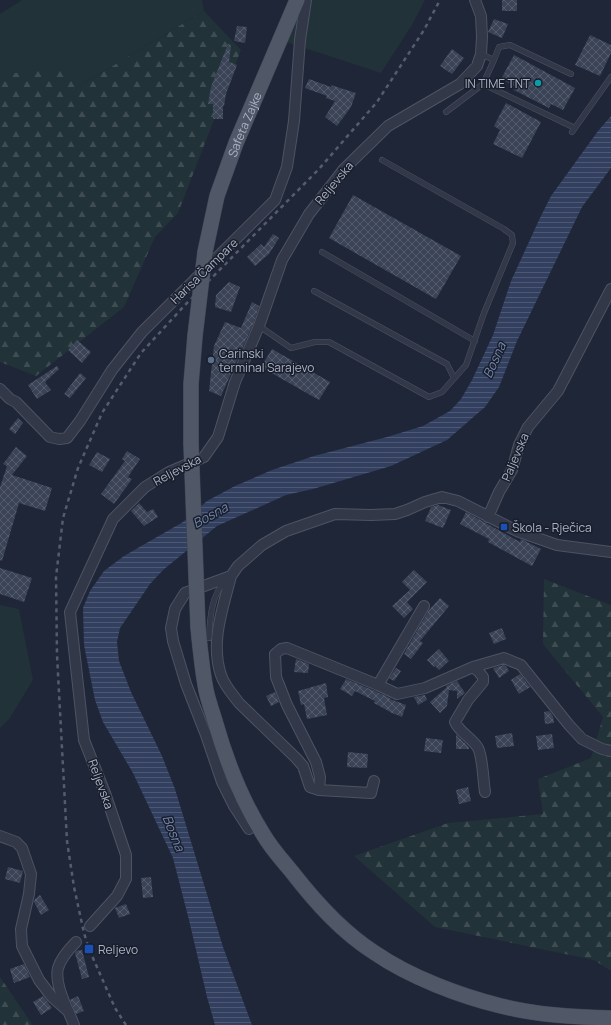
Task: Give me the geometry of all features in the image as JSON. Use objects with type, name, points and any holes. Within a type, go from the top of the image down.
[{"type":"main road","name":"Safeta Zajke","points":[[297,0],[236,143],[217,196],[205,252],[191,384],[191,444],[198,627],[200,657],[206,692],[233,774],[263,835],[304,888],[331,918],[355,938],[376,954],[405,970],[450,991],[525,1012],[569,1017],[611,1018]]},
{"type":"street","name":"Harisa Čampare","points":[[0,389],[10,399],[16,402],[50,437],[59,439],[67,438],[80,421],[112,370],[142,332],[275,200],[287,167],[294,122],[300,40],[306,0]]},
{"type":"street","name":"Reljevska","points":[[90,926],[118,896],[126,879],[126,855],[105,794],[84,740],[70,612],[113,519],[145,488],[170,472],[204,457],[218,437],[235,382],[260,326],[282,260],[309,214],[344,169],[388,126],[460,84],[477,66],[481,54],[482,37],[481,16],[475,0]]},
{"type":"street","name":"Paljevska","points":[[488,517],[499,492],[512,470],[519,445],[528,427],[558,391],[611,289]]},
{"type":"street","points":[[374,780],[371,793],[319,790],[310,786],[303,766],[239,703],[221,676],[217,656],[217,632],[231,576],[238,566],[262,545],[286,531],[336,514],[371,516],[394,514],[442,497],[458,501],[517,531],[557,545],[611,552]]},
{"type":"street","points":[[231,576],[185,593],[175,609],[171,628],[173,641],[186,684],[222,782],[234,806],[250,829]]},
{"type":"street","points":[[378,685],[424,606]]},
{"type":"street","points":[[319,790],[320,777],[316,762],[287,705],[276,678],[275,654],[280,649],[287,648],[397,694],[425,688],[473,667],[504,658],[521,665],[582,739],[602,749],[611,751]]},
{"type":"street","points":[[473,667],[483,677],[483,682],[468,700],[455,722],[457,727],[472,740],[479,749],[485,792]]},
{"type":"street","points":[[0,836],[16,842],[22,848],[31,874],[29,894],[21,929],[22,946],[39,980],[52,997],[69,1012]]},
{"type":"street","points":[[74,1025],[59,987],[58,968],[66,952],[76,942]]},
{"type":"lane","points":[[446,112],[483,84],[499,47],[510,45],[571,74]]},
{"type":"lane","points":[[481,54],[494,60]]},
{"type":"lane","points":[[483,84],[574,130],[611,77]]},
{"type":"lane","points":[[260,326],[291,348],[315,342],[329,342],[429,397],[442,392],[466,365],[484,313],[513,244],[512,235],[382,160]]},
{"type":"lane","points":[[322,252],[475,341]]},
{"type":"lane","points":[[314,290],[447,364],[454,378]]},
{"type":"lane","points":[[210,638],[210,617],[215,598],[223,583],[231,576]]},
{"type":"green space","points":[[22,0],[202,0],[204,11],[81,85],[0,75],[0,14]]},
{"type":"green space","points":[[297,0],[425,0],[412,25],[381,73],[280,40]]},
{"type":"green space","points":[[204,11],[241,50],[178,213],[155,237],[124,307],[36,376],[0,362],[0,75],[65,67],[81,85]]},
{"type":"green space","points":[[544,579],[611,605],[611,971],[594,960],[435,927],[354,856],[448,823],[543,814],[538,779],[591,758],[603,717],[543,644]]},
{"type":"green space","points":[[0,605],[19,609],[33,680],[10,718],[0,728]]},
{"type":"green space","points":[[0,977],[32,1024],[33,1025],[0,1025]]},
{"type":"water","name":"Bosna","points":[[611,116],[611,168],[582,207],[517,341],[499,387],[485,407],[447,440],[391,466],[313,489],[286,495],[217,526],[163,570],[150,584],[120,628],[117,642],[119,661],[131,692],[162,756],[175,789],[223,947],[252,1025],[215,1025],[173,858],[133,773],[103,722],[95,700],[84,645],[83,608],[90,591],[104,571],[124,556],[183,522],[207,501],[235,486],[272,470],[314,456],[423,426],[450,411],[461,399],[472,380],[493,335],[511,281],[551,196],[598,131]]},
{"type":"building","points":[[502,0],[517,0],[517,11],[502,11]]},
{"type":"building","points":[[494,19],[508,24],[502,38],[488,32]]},
{"type":"building","points":[[237,26],[247,27],[245,43],[234,41]]},
{"type":"building","points":[[590,35],[611,45],[611,53],[600,76],[575,65]]},
{"type":"building","points":[[228,44],[231,45],[229,62],[237,65],[226,94],[223,106],[223,119],[213,119],[213,104],[208,104],[211,87]]},
{"type":"building","points":[[452,49],[464,58],[452,74],[440,66]]},
{"type":"building","name":"IN TIME TNT","points":[[514,55],[575,88],[563,110],[551,104],[549,108],[514,90],[516,87],[501,79]]},
{"type":"building","points":[[309,79],[331,87],[331,85],[356,93],[351,107],[337,126],[325,117],[335,101],[326,98],[327,96],[305,88]]},
{"type":"building","points":[[506,103],[541,122],[522,158],[493,144],[500,130],[494,126]]},
{"type":"building","points":[[353,195],[461,256],[436,299],[329,238]]},
{"type":"building","points":[[273,234],[279,238],[269,254],[255,266],[247,257],[261,244],[264,247]]},
{"type":"building","points":[[229,282],[240,287],[231,312],[215,307],[216,295]]},
{"type":"building","points":[[252,302],[259,306],[254,322],[221,396],[209,391],[214,346],[225,322],[241,328]]},
{"type":"building","points":[[77,340],[91,352],[82,363],[68,350]]},
{"type":"building","points":[[272,349],[330,382],[319,400],[261,367]]},
{"type":"building","points":[[57,366],[59,369],[45,382],[51,390],[37,399],[28,385]]},
{"type":"building","points":[[80,373],[86,378],[70,398],[64,394]]},
{"type":"building","points":[[18,418],[23,423],[15,434],[9,429]]},
{"type":"building","points":[[16,447],[27,456],[12,475],[52,488],[45,511],[19,503],[2,561],[0,560],[0,487],[7,466],[3,464]]},
{"type":"building","points":[[127,451],[140,459],[128,477],[132,479],[114,504],[101,494],[125,461],[122,459]]},
{"type":"building","points":[[97,452],[110,459],[102,472],[89,465]]},
{"type":"building","points":[[139,503],[147,512],[153,509],[158,517],[144,526],[131,511]]},
{"type":"building","points":[[438,505],[451,510],[443,528],[425,521],[431,507]]},
{"type":"building","points":[[466,512],[520,542],[521,539],[541,549],[532,566],[488,542],[489,539],[460,524]]},
{"type":"building","points":[[0,568],[32,578],[24,602],[0,594]]},
{"type":"building","points":[[414,570],[427,582],[407,602],[413,609],[404,618],[392,606],[410,590],[402,582]]},
{"type":"building","points":[[440,598],[449,606],[420,641],[423,643],[411,659],[404,654],[429,610]]},
{"type":"building","points":[[502,628],[506,639],[494,644],[489,633]]},
{"type":"building","points":[[439,649],[449,661],[439,670],[427,660]]},
{"type":"building","points":[[296,659],[309,664],[308,673],[294,672]]},
{"type":"building","points":[[504,665],[509,671],[499,678],[493,668]]},
{"type":"building","points":[[396,668],[401,671],[394,681],[389,678]]},
{"type":"building","points":[[520,674],[530,687],[519,694],[511,680]]},
{"type":"building","points":[[346,679],[406,705],[402,717],[392,713],[374,703],[375,701],[355,691],[352,696],[340,689]]},
{"type":"building","points":[[457,681],[465,693],[457,699],[457,691],[449,690],[447,706],[440,713],[430,702],[447,687],[446,686]]},
{"type":"building","points":[[326,683],[328,697],[324,698],[327,715],[307,719],[304,704],[301,705],[298,691]]},
{"type":"building","points":[[275,692],[279,702],[271,706],[266,696]]},
{"type":"building","points":[[425,695],[427,700],[418,705],[414,697]]},
{"type":"building","points":[[549,711],[553,716],[554,723],[545,724],[544,712]]},
{"type":"building","points":[[512,733],[514,746],[497,748],[495,736]]},
{"type":"building","points":[[552,734],[554,748],[538,750],[536,736]]},
{"type":"building","points":[[456,735],[468,746],[469,749],[456,749]]},
{"type":"building","points":[[426,738],[443,740],[441,753],[424,751]]},
{"type":"building","points":[[348,752],[368,754],[367,768],[347,767]]},
{"type":"building","points":[[468,787],[471,801],[459,804],[456,790]]},
{"type":"building","points":[[8,867],[23,871],[20,883],[5,879]]},
{"type":"building","points":[[151,877],[153,897],[143,898],[141,878]]},
{"type":"building","points":[[40,895],[49,910],[41,915],[34,902]]},
{"type":"building","points":[[126,904],[130,914],[119,918],[115,908]]},
{"type":"building","points":[[82,950],[89,977],[82,979],[75,953],[76,951]]},
{"type":"building","points":[[24,964],[30,977],[14,983],[10,969]]},
{"type":"building","points":[[43,996],[52,1008],[41,1015],[33,1002]]},
{"type":"building","points":[[78,996],[84,1011],[76,1014],[70,1000]]},
{"type":"railway","points":[[126,1025],[115,1008],[89,949],[74,887],[67,841],[57,655],[56,577],[63,518],[78,468],[102,413],[141,353],[185,305],[319,169],[377,102],[424,30],[440,0]]},
{"type":"place","name":"IN TIME TNT","points":[[538,83]]},
{"type":"place","name":"Carinski terminal Sarajevo","points":[[211,360]]},
{"type":"place","name":"Škola - Rječica","points":[[504,527]]},
{"type":"place","name":"Reljevo","points":[[89,949]]}]
